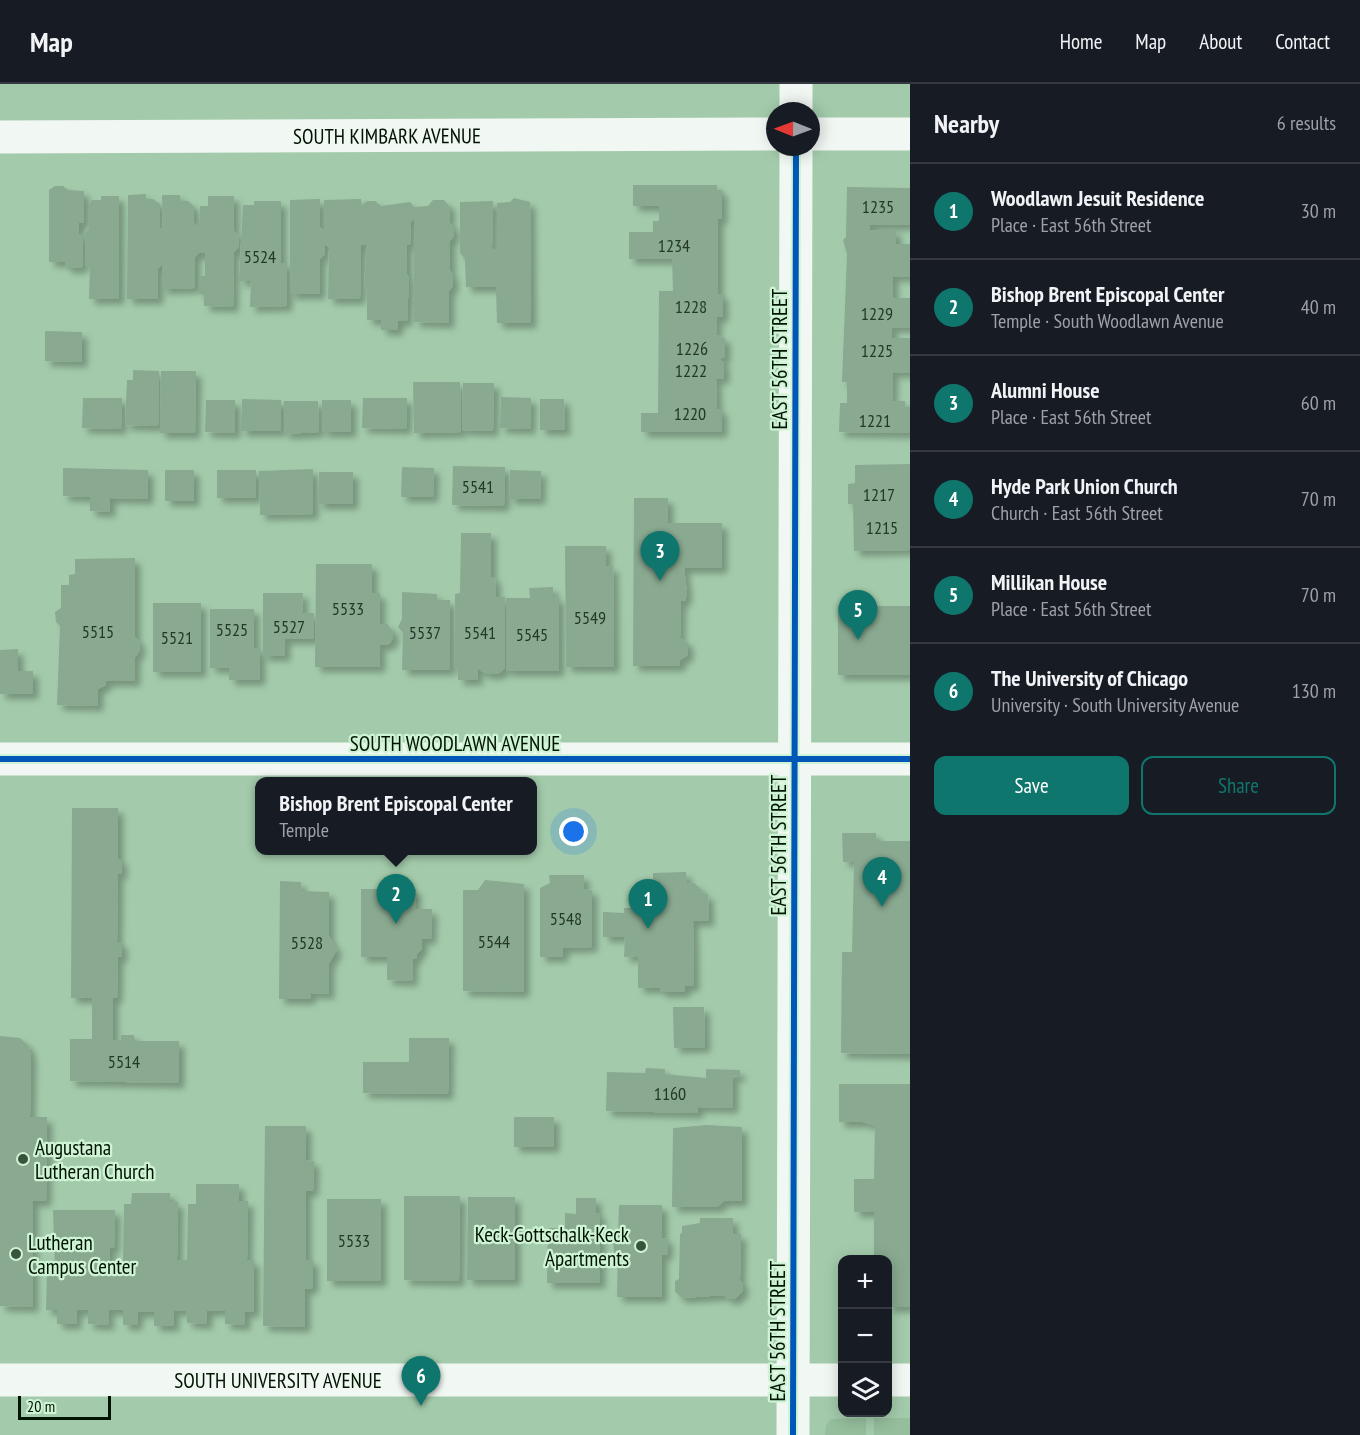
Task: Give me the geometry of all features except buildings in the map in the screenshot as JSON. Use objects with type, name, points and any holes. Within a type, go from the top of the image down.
[{"type":"street","points":[[796,84],[796,102]]},
{"type":"street","name":"SOUTH KIMBARK AVENUE","points":[[0,136],[766,134]]},
{"type":"street","points":[[820,134],[910,134]]},
{"type":"street","name":"EAST 56TH STREET","points":[[793,1435],[796,156]]},
{"type":"street","name":"SOUTH WOODLAWN AVENUE","points":[[0,759],[910,759]]},
{"type":"street","name":"SOUTH UNIVERSITY AVENUE","points":[[0,1380],[838,1380]]},
{"type":"street","points":[[892,1380],[910,1380]]},
{"type":"green space","points":[[866,1418],[866,1435],[825,1435],[826,1425],[831,1419]]},
{"type":"green space","points":[[874,1418],[910,1418],[910,1435],[874,1435]]},
{"type":"cycle path","points":[[793,1435],[796,156]]},
{"type":"cycle path","points":[[0,759],[910,759]]},
{"type":"place","name":"Alumni House","points":[[660,581]]},
{"type":"place","name":"Millikan House","points":[[858,640]]},
{"type":"place","name":"Hyde Park Union Church","points":[[882,907]]},
{"type":"place","name":"Bishop Brent Episcopal Center","points":[[396,924]]},
{"type":"place","name":"Woodlawn Jesuit Residence","points":[[648,929]]},
{"type":"place","name":"Augustana Lutheran Church","points":[[23,1159]]},
{"type":"place","name":"Keck-Gottschalk-Keck Apartments","points":[[641,1246]]},
{"type":"place","name":"Lutheran Campus Center","points":[[16,1254]]},
{"type":"place","name":"The University of Chicago","points":[[421,1406]]}]
